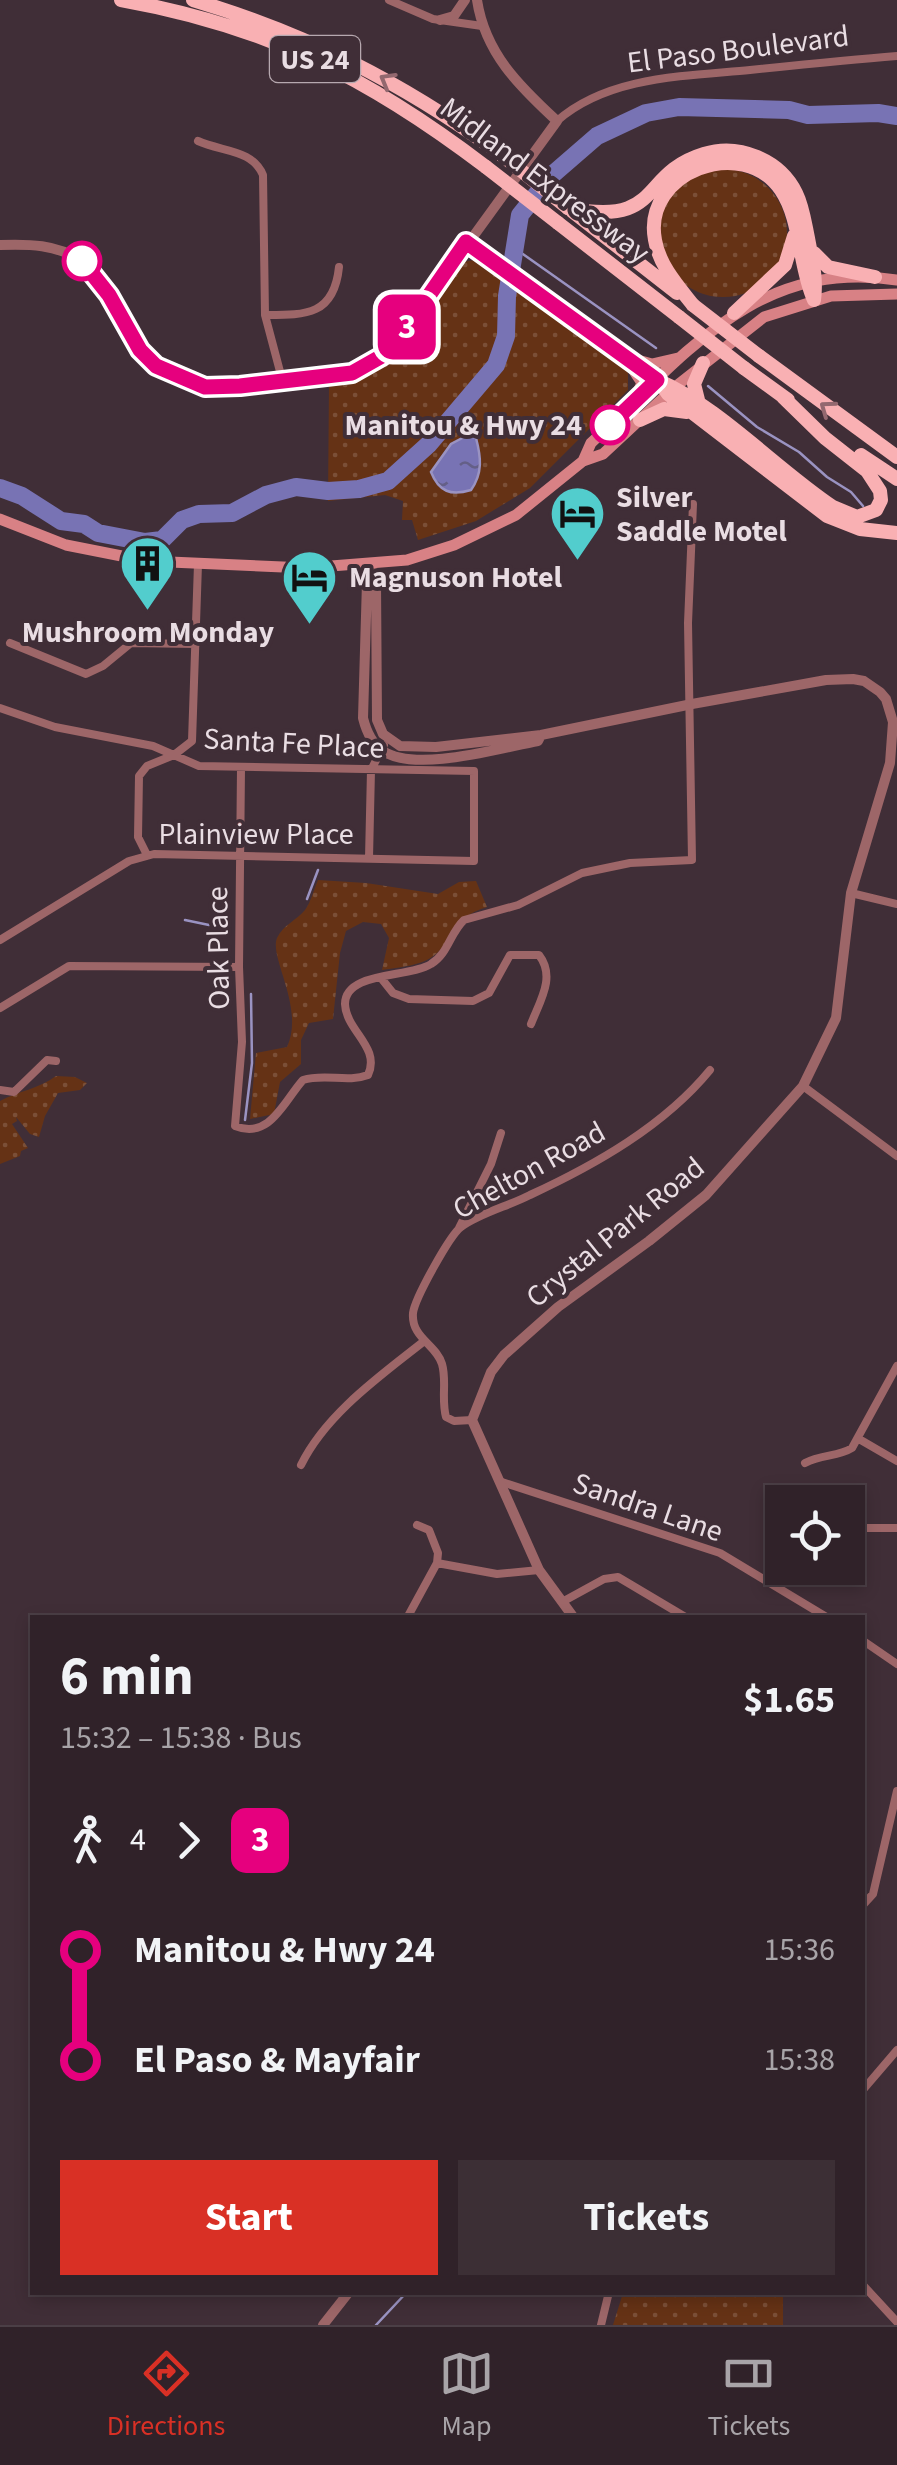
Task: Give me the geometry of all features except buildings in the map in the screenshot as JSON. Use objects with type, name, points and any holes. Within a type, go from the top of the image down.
[{"type":"highway","name":"Midland Expressway","points":[[121,0],[214,20],[333,66],[430,125],[744,368],[897,479]]},
{"type":"highway","name":"Midland Expressway","points":[[193,0],[316,42],[444,113],[759,356],[897,457]]},
{"type":"highway","points":[[568,208],[607,213],[632,208],[690,159],[719,150],[759,158],[789,181],[799,200],[809,244],[814,300]]},
{"type":"highway","points":[[694,306],[664,263],[654,229],[664,197],[688,174],[719,162],[754,168],[782,191],[812,282]]},
{"type":"highway","points":[[734,313],[785,265],[794,230]]},
{"type":"highway","points":[[809,244],[825,266],[875,277]]},
{"type":"highway","points":[[700,412],[694,384],[704,364]]},
{"type":"highway","points":[[657,380],[832,507],[857,517],[876,510],[880,491],[867,470],[825,438],[782,396]]},
{"type":"highway","points":[[640,420],[668,409],[700,412],[826,516],[860,529],[897,533]]},
{"type":"main road","points":[[583,461],[591,442],[734,313],[776,293],[812,282],[875,277],[897,280]]},
{"type":"main road","points":[[0,518],[57,542],[101,554],[198,564],[306,568],[408,560],[484,532],[516,515],[583,461],[603,454],[671,391],[764,317],[848,293],[897,294]]},
{"type":"main road","points":[[623,356],[652,364],[682,356]]},
{"type":"main road","points":[[623,356],[642,383],[629,407]]},
{"type":"street","points":[[389,0],[440,20],[482,26]]},
{"type":"street","points":[[440,20],[454,16],[465,0]]},
{"type":"street","points":[[477,0],[489,42],[514,79],[557,120]]},
{"type":"street","name":"El Paso Boulevard","points":[[0,245],[52,247],[82,261],[109,295],[140,350],[156,366],[180,378],[205,387],[352,373],[382,356],[401,336],[557,120],[572,108],[602,94],[649,82],[897,56]]},
{"type":"street","points":[[198,141],[214,149],[249,156],[264,175],[264,314],[282,380]]},
{"type":"street","points":[[466,242],[657,380]]},
{"type":"street","points":[[264,314],[314,312],[329,300],[338,280],[338,267]]},
{"type":"street","points":[[531,1024],[548,978],[548,966],[540,956],[510,956],[489,994],[473,1001],[409,999],[392,994],[380,978],[430,965],[442,956],[464,920],[518,905],[582,873],[630,863],[692,860],[688,623],[693,504]]},
{"type":"street","points":[[146,855],[138,836],[137,781],[147,766],[174,755],[192,741],[198,564]]},
{"type":"street","points":[[369,858],[371,770],[388,739],[379,727],[376,711],[376,582],[370,564]]},
{"type":"street","points":[[370,564],[363,718],[380,750]]},
{"type":"street","points":[[10,642],[86,674],[103,666],[132,642],[196,644]]},
{"type":"street","name":"Crystal Park Road","points":[[388,739],[408,748],[436,748],[541,734],[842,679],[864,681],[886,699],[893,722],[892,751],[851,894],[836,1018],[804,1086],[706,1194],[558,1307],[504,1355],[491,1372],[472,1420]]},
{"type":"street","name":"Santa Fe Place","points":[[0,708],[55,727],[153,746],[199,766],[474,771],[474,861]]},
{"type":"street","name":"Crystal Park Road","points":[[380,750],[401,757],[429,759],[538,741],[541,734]]},
{"type":"street","name":"Oak Place","points":[[241,768],[242,1042],[235,1126],[256,1128],[276,1118],[304,1080],[368,1075],[370,1052],[350,1019],[346,997],[360,980],[380,978]]},
{"type":"street","name":"Plainview Place","points":[[0,940],[123,864],[146,855],[474,861]]},
{"type":"street","points":[[851,894],[897,904]]},
{"type":"street","points":[[0,1008],[70,966],[239,967]]},
{"type":"street","points":[[0,1090],[14,1092],[46,1060],[56,1061]]},
{"type":"street","name":"Chelton Road","points":[[423,1342],[414,1322],[414,1309],[459,1228],[560,1182],[613,1152],[694,1090],[710,1070]]},
{"type":"street","points":[[804,1086],[897,1156]]},
{"type":"street","points":[[459,1228],[501,1133]]},
{"type":"street","points":[[301,1465],[315,1438],[380,1376],[423,1342],[442,1364],[446,1417],[454,1421],[472,1420],[539,1570],[572,1615]]},
{"type":"street","points":[[806,1463],[816,1456],[848,1451],[859,1439],[897,1366]]},
{"type":"street","points":[[859,1439],[897,1461]]},
{"type":"street","name":"Sandra Lane","points":[[499,1480],[720,1553],[823,1615]]},
{"type":"street","points":[[410,1615],[437,1563],[438,1553],[429,1530],[417,1526]]},
{"type":"street","points":[[865,1528],[897,1528]]},
{"type":"street","points":[[437,1563],[498,1574],[539,1570]]},
{"type":"street","points":[[562,1602],[604,1579],[618,1577],[682,1615]]},
{"type":"street","points":[[865,1642],[897,1664]]},
{"type":"street","points":[[865,1902],[872,1894],[897,1791]]},
{"type":"street","points":[[865,2087],[897,2050]]},
{"type":"street","points":[[865,2287],[897,2322]]},
{"type":"street","points":[[322,2325],[347,2295]]},
{"type":"street","points":[[601,2325],[608,2295]]},
{"type":"shaded area","points":[[723,169],[748,174],[768,188],[782,208],[787,233],[782,258],[768,278],[748,292],[723,297],[698,292],[678,278],[664,258],[659,233],[664,208],[678,188],[698,174]]},
{"type":"shaded area","points":[[475,260],[623,366],[628,373],[628,390],[530,488],[476,521],[418,540],[412,520],[402,520],[403,501],[385,495],[328,501],[329,385],[373,374],[390,361],[420,327],[456,268],[462,262]]},
{"type":"shaded area","points":[[318,880],[438,894],[459,882],[476,881],[487,907],[467,916],[436,954],[403,967],[382,970],[389,938],[381,924],[363,922],[346,931],[333,1019],[309,1023],[301,1040],[301,1064],[280,1082],[274,1114],[250,1119],[256,1053],[287,1047],[291,1032],[290,1000],[278,958],[277,938],[305,910]]},
{"type":"shaded area","points":[[56,1076],[75,1077],[87,1083],[80,1090],[58,1093],[39,1137],[30,1134],[16,1117],[12,1124],[28,1148],[0,1164],[0,1101]]},
{"type":"shaded area","points":[[622,2295],[783,2295],[783,2325],[613,2325]]},
{"type":"water","points":[[468,435],[476,438],[478,445],[478,477],[471,490],[447,491],[431,472],[451,444]]},
{"type":"waterway","points":[[0,488],[22,496],[61,521],[145,542],[162,540],[182,520],[199,514],[232,513],[266,495],[296,487],[359,489],[388,481],[429,444],[496,365],[506,336],[507,296],[520,215],[552,175],[597,136],[646,113],[679,107],[897,116]]},
{"type":"waterway","points":[[516,242],[520,252],[656,348]]},
{"type":"waterway","points":[[708,386],[757,427],[799,452],[851,492],[863,506]]},
{"type":"waterway","points":[[460,408],[463,436]]},
{"type":"waterway","points":[[307,899],[318,870]]},
{"type":"waterway","points":[[185,920],[209,925]]},
{"type":"waterway","points":[[245,1120],[252,1063],[251,994]]},
{"type":"waterway","points":[[376,2325],[404,2295]]},
{"type":"bus line","name":"3","points":[[82,261],[109,295],[140,350],[156,366],[205,387],[240,386],[352,373],[382,356],[401,336],[466,242],[657,380],[610,425]]},
{"type":"place","name":"Manitou & Hwy 24","points":[[610,425]]},
{"type":"place","name":"Silver Saddle Motel","points":[[577,563]]},
{"type":"place","name":"Mushroom Monday","points":[[148,613]]},
{"type":"place","name":"Magnuson Hotel","points":[[310,626]]}]
